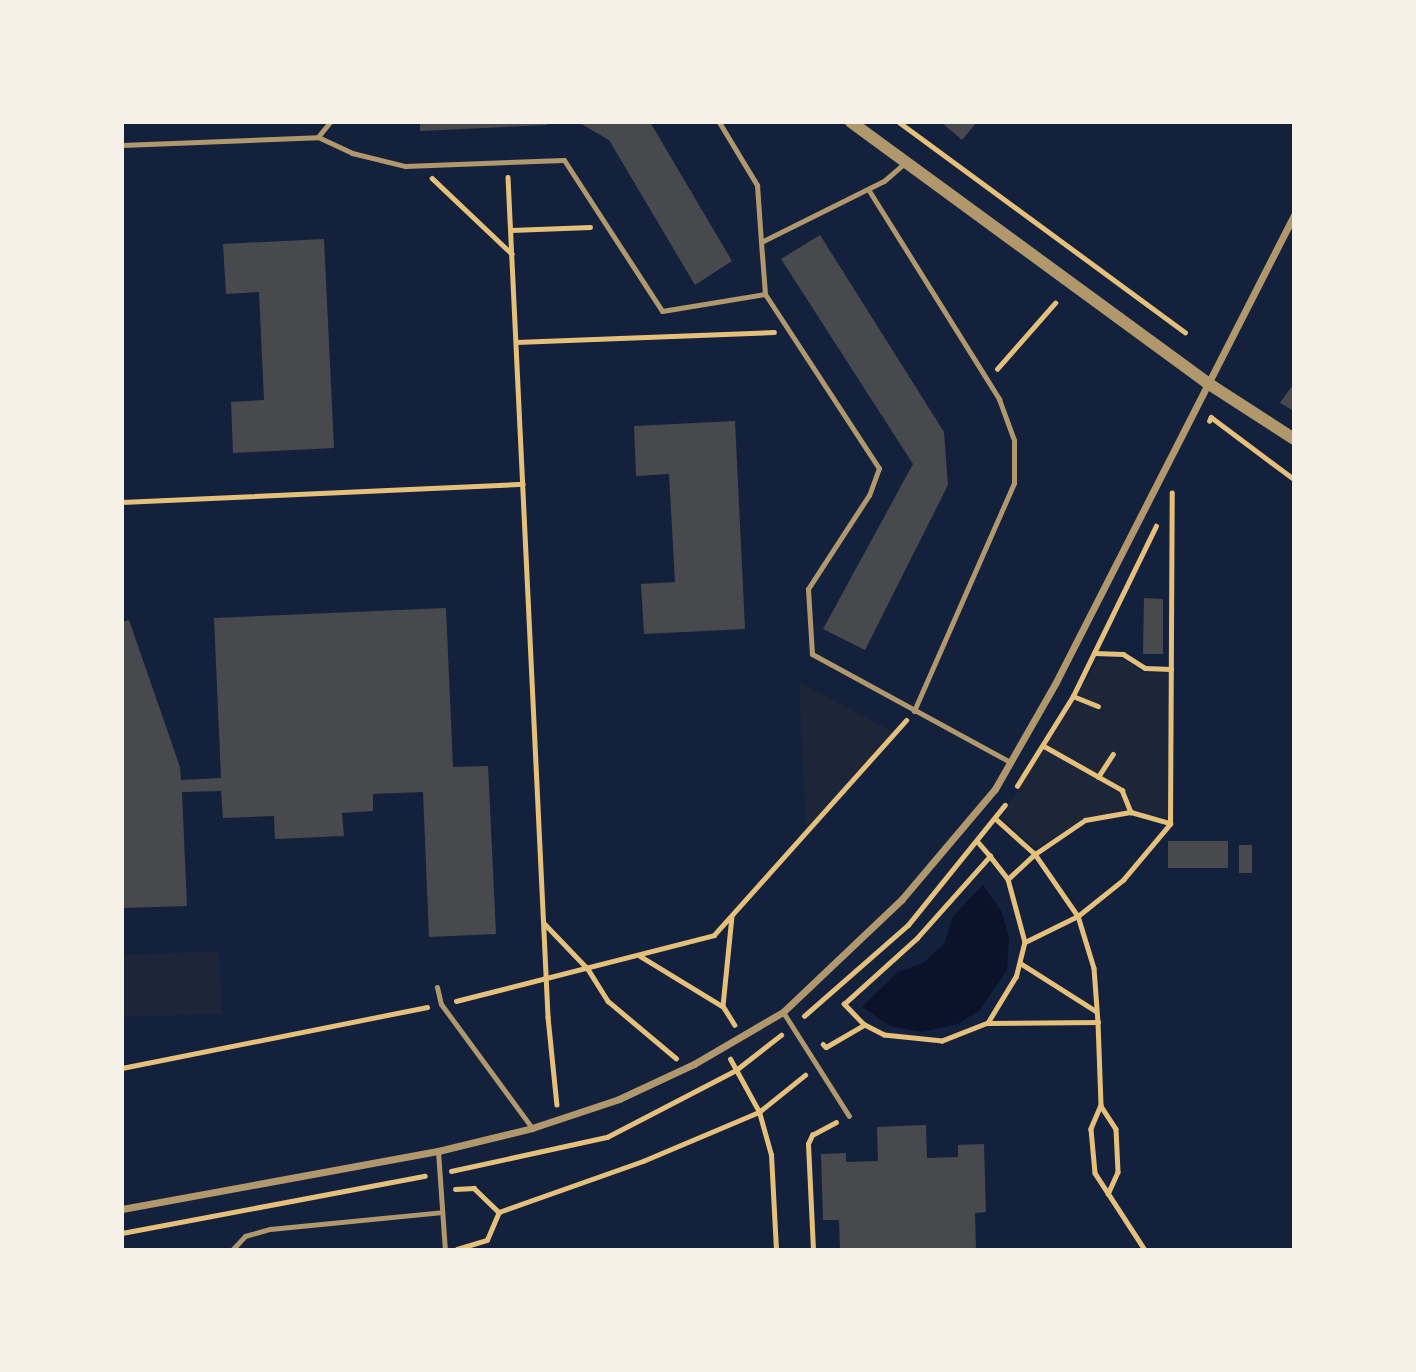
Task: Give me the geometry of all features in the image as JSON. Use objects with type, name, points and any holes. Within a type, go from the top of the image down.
[{"type":"street","points":[[851,122],[1206,382],[1293,439]]},
{"type":"street","points":[[122,1209],[438,1151],[532,1128],[619,1099],[687,1067],[783,1012],[902,899],[995,789],[1056,682],[1293,215]]},
{"type":"lane","points":[[318,137],[330,122]]},
{"type":"lane","points":[[719,122],[757,185],[765,294],[879,468],[869,495],[807,589],[812,653],[1010,762]]},
{"type":"lane","points":[[122,145],[318,137],[352,153],[419,165],[564,160],[662,311],[765,294]]},
{"type":"lane","points":[[761,242],[868,189],[907,162]]},
{"type":"lane","points":[[868,189],[987,380],[1014,440],[1014,482],[914,711]]},
{"type":"lane","points":[[437,987],[441,1004],[532,1128]]},
{"type":"lane","points":[[783,1012],[794,1025],[849,1116]]},
{"type":"lane","points":[[438,1151],[444,1250]]},
{"type":"lane","points":[[232,1250],[245,1236],[270,1229],[442,1212]]},
{"type":"path","points":[[899,122],[1185,332]]},
{"type":"path","points":[[507,162],[546,980],[559,1119]]},
{"type":"path","points":[[419,165],[512,254]]},
{"type":"path","points":[[510,230],[605,227]]},
{"type":"path","points":[[987,380],[1055,303]]},
{"type":"path","points":[[516,342],[790,332]]},
{"type":"path","points":[[1205,428],[1211,417],[1293,479]]},
{"type":"path","points":[[1166,506],[1178,482]]},
{"type":"path","points":[[122,502],[523,484]]},
{"type":"path","points":[[1025,942],[1078,916],[1124,880],[1170,824],[1172,493]]},
{"type":"path","points":[[122,1233],[440,1173],[607,1138],[736,1070],[804,1017],[908,925],[996,819],[1073,696],[1160,518]]},
{"type":"path","points":[[1094,653],[1123,654],[1145,668],[1171,669]]},
{"type":"path","points":[[1073,696],[1098,706]]},
{"type":"path","points":[[122,1068],[441,1004],[546,980],[714,935],[914,711]]},
{"type":"path","points":[[1044,746],[1122,790],[1131,812]]},
{"type":"path","points":[[1098,777],[1113,754]]},
{"type":"path","points":[[1008,879],[1035,854],[1085,820],[1131,812],[1170,824]]},
{"type":"path","points":[[996,819],[1035,854],[1078,916],[1094,968],[1098,1022],[1101,1105],[1091,1129],[1095,1173],[1146,1250]]},
{"type":"path","points":[[978,842],[1008,879],[1025,942],[1020,963],[988,1023]]},
{"type":"path","points":[[990,856],[918,938],[844,1004],[864,1025],[884,1035],[942,1041],[988,1023],[1098,1022]]},
{"type":"path","points":[[723,1006],[732,915]]},
{"type":"path","points":[[544,923],[588,969],[608,1001],[687,1067]]},
{"type":"path","points":[[639,955],[723,1006],[742,1036]]},
{"type":"path","points":[[1020,963],[1097,1011]]},
{"type":"path","points":[[804,1017],[811,1027]]},
{"type":"path","points":[[818,1037],[825,1047],[864,1025]]},
{"type":"path","points":[[723,1047],[759,1112],[771,1155],[776,1250]]},
{"type":"path","points":[[451,1250],[473,1248],[487,1240],[499,1212],[643,1161],[759,1112],[817,1066]]},
{"type":"path","points":[[1101,1105],[1116,1129],[1118,1172],[1108,1194]]},
{"type":"path","points":[[813,1250],[808,1144],[822,1128],[849,1116]]},
{"type":"path","points":[[441,1190],[474,1188],[489,1198],[499,1212]]},
{"type":"shaded area","points":[[1099,659],[1125,660],[1144,673],[1168,673],[1168,820],[1133,809],[1083,819],[1036,849],[1001,818]]},
{"type":"shaded area","points":[[799,682],[893,732],[806,828]]},
{"type":"shaded area","points":[[983,885],[1002,912],[1009,938],[1007,970],[979,1011],[958,1024],[922,1032],[890,1026],[862,1007],[898,972],[923,963],[944,944],[953,916]]},
{"type":"shaded area","points":[[219,951],[222,1014],[123,1017],[123,955]]},
{"type":"building","points":[[420,122],[547,122],[547,125],[420,131]]},
{"type":"building","points":[[578,122],[650,122],[732,261],[695,285],[609,140]]},
{"type":"building","points":[[941,122],[977,122],[962,140]]},
{"type":"building","points":[[820,235],[944,432],[948,485],[865,650],[823,629],[913,464],[781,259]]},
{"type":"building","points":[[324,239],[334,448],[233,453],[231,402],[264,400],[259,292],[226,294],[223,244]]},
{"type":"building","points":[[1294,383],[1294,411],[1280,403]]},
{"type":"building","points":[[735,421],[745,629],[644,634],[641,584],[675,582],[669,474],[636,476],[634,426]]},
{"type":"building","points":[[1144,598],[1163,599],[1163,654],[1143,654]]},
{"type":"building","points":[[446,608],[453,767],[488,766],[496,934],[429,937],[423,792],[373,794],[373,811],[342,813],[344,836],[275,839],[274,816],[223,818],[221,791],[182,792],[187,906],[122,908],[122,622],[129,620],[180,767],[181,780],[221,778],[214,618]]},
{"type":"building","points":[[1168,841],[1228,841],[1228,868],[1168,868]]},
{"type":"building","points":[[1239,845],[1252,845],[1252,873],[1239,873]]},
{"type":"building","points":[[926,1125],[927,1158],[958,1157],[958,1145],[984,1144],[986,1212],[975,1213],[976,1250],[840,1250],[839,1220],[823,1220],[821,1154],[846,1153],[846,1162],[878,1161],[877,1127]]}]
